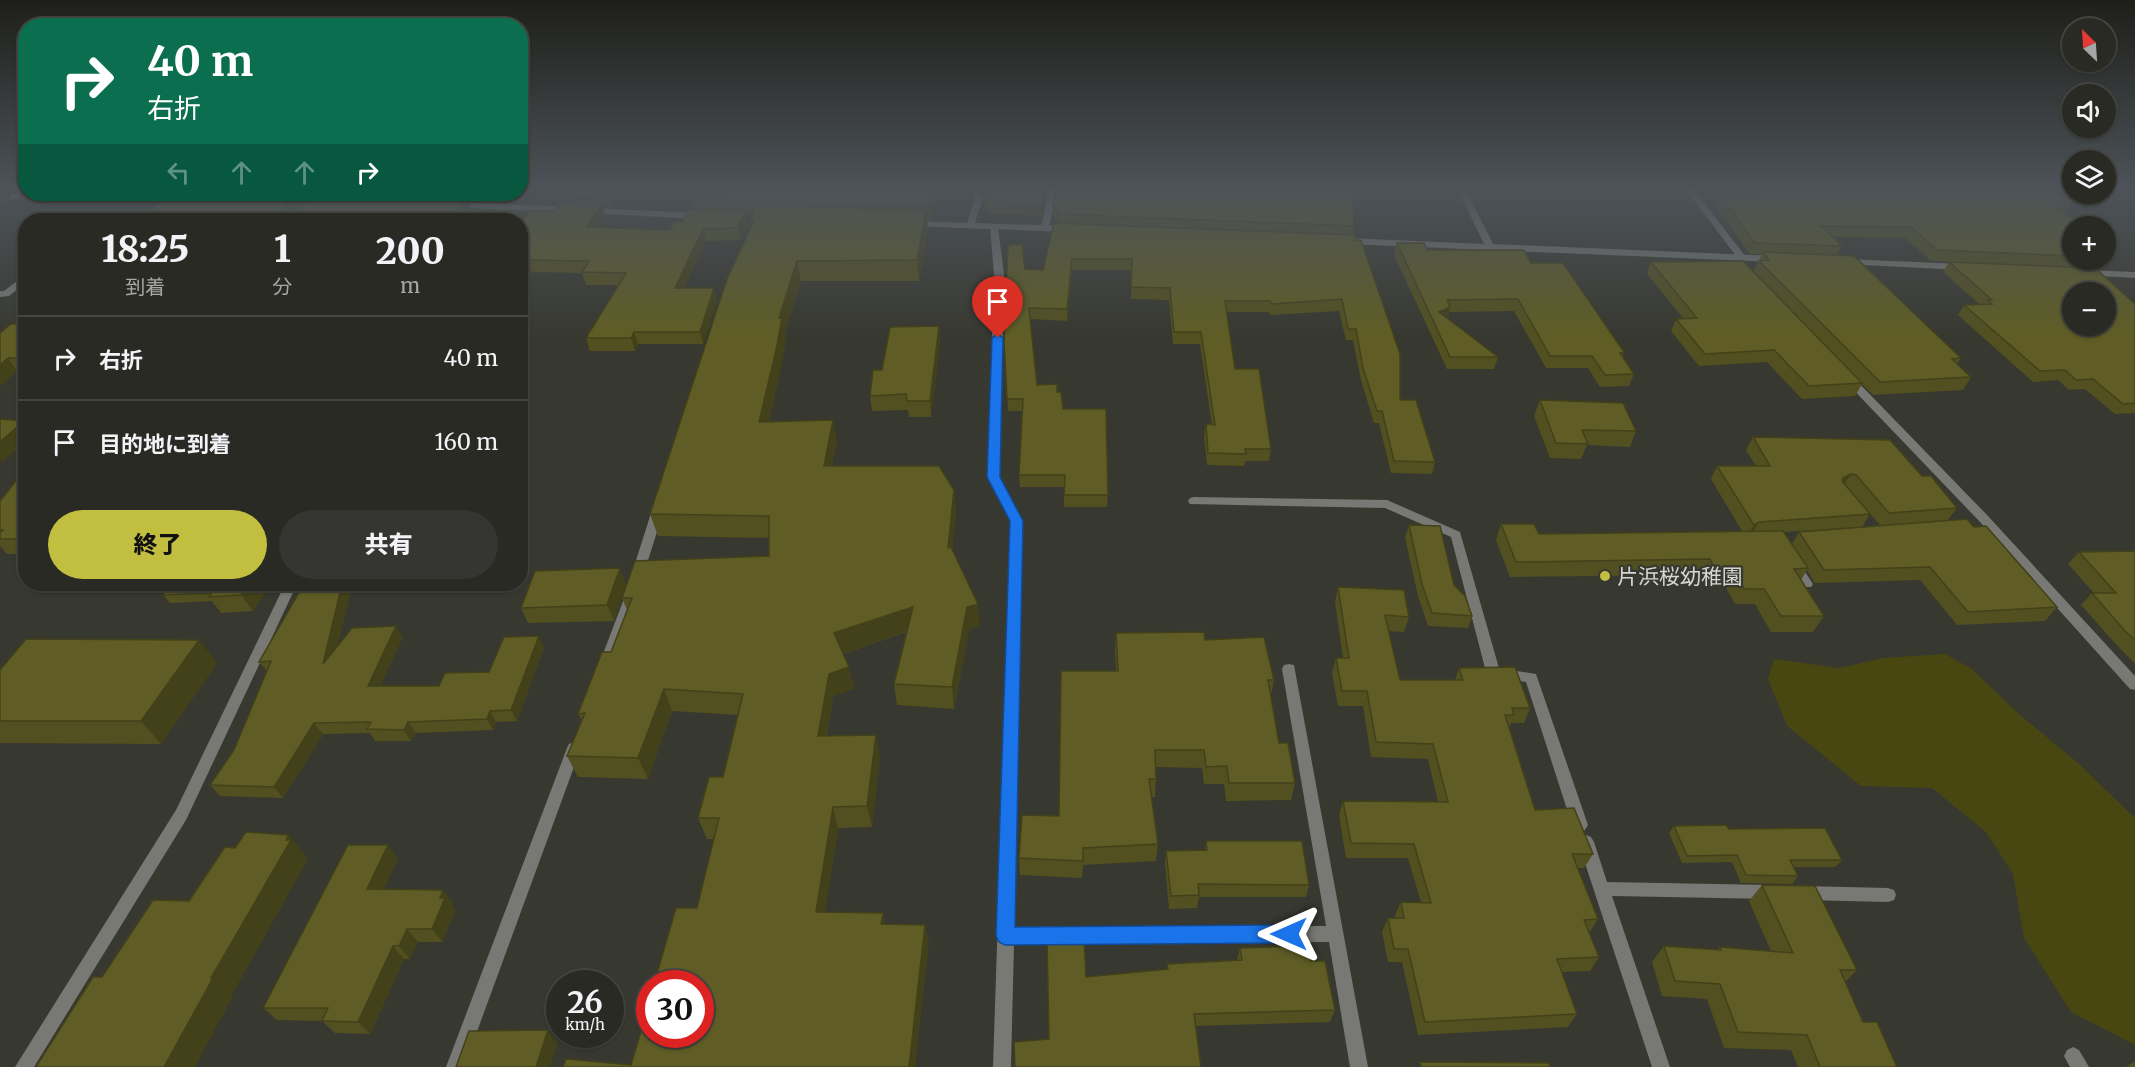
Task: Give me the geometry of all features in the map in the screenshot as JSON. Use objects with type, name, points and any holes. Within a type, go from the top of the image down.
[{"type":"street","points":[[995,238],[999,283],[994,477],[1017,521],[1002,1067]]},
{"type":"street","points":[[1485,238],[1490,248]]},
{"type":"street","points":[[1723,238],[1744,272]]},
{"type":"street","points":[[1336,240],[1788,260]]},
{"type":"street","points":[[1834,261],[1972,267]]},
{"type":"street","points":[[2073,272],[2135,275]]},
{"type":"street","points":[[2095,273],[2105,282]]},
{"type":"street","points":[[0,294],[6,294],[18,283]]},
{"type":"street","points":[[1838,367],[1983,525],[2135,685]]},
{"type":"street","points":[[599,681],[627,608],[663,496]]},
{"type":"street","points":[[1194,501],[1387,504],[1456,535],[1493,672],[1532,678],[1661,1067]]},
{"type":"street","points":[[1785,548],[1807,584]]},
{"type":"street","points":[[24,1067],[181,815],[288,591]]},
{"type":"street","points":[[1289,669],[1359,1067]]},
{"type":"street","points":[[455,1067],[579,736]]},
{"type":"street","points":[[1601,889],[1888,895]]},
{"type":"street","points":[[1005,936],[1336,934]]},
{"type":"shaded area","points":[[1945,654],[1972,669],[2020,715],[2078,763],[2135,818],[2135,1045],[2071,1012],[2024,938],[2013,874],[1986,832],[1932,788],[1861,786],[1787,726],[1768,679],[1774,659],[1839,668],[1883,658]]},
{"type":"building","points":[[528,238],[699,238],[675,288],[714,288],[700,332],[634,332],[631,338],[586,338],[626,273],[582,272],[589,261],[528,260]]},
{"type":"building","points":[[746,238],[921,238],[917,260],[797,261],[779,318],[782,318],[777,346],[759,422],[833,420],[824,466],[939,466],[954,490],[948,548],[951,547],[978,604],[967,607],[952,687],[894,684],[913,607],[834,633],[849,667],[829,674],[818,736],[876,735],[867,806],[833,807],[816,912],[883,913],[881,924],[925,925],[909,1067],[563,1067],[566,1059],[631,1065],[636,1048],[714,1048],[714,970],[658,970],[676,908],[697,908],[719,818],[698,818],[709,777],[723,777],[743,694],[664,689],[638,758],[567,756],[585,713],[578,714],[602,652],[611,652],[632,598],[622,598],[635,561],[769,556],[769,516],[650,514],[727,279]]},
{"type":"building","points":[[1051,238],[1355,238],[1355,240],[1361,240],[1400,354],[1400,400],[1416,400],[1435,462],[1394,461],[1382,411],[1377,411],[1363,368],[1356,329],[1348,329],[1342,299],[1272,304],[1270,301],[1225,301],[1235,369],[1259,369],[1271,449],[1245,449],[1246,454],[1208,453],[1206,424],[1215,425],[1201,332],[1174,332],[1170,288],[1131,287],[1132,259],[1072,259],[1067,309],[1029,308],[1037,385],[1057,384],[1057,392],[1061,392],[1063,409],[1106,409],[1108,495],[1064,495],[1065,475],[1019,475],[1023,399],[1007,399],[1004,341],[1008,245],[1022,244],[1025,269],[1043,270]]},
{"type":"building","points":[[1751,238],[1833,238],[1842,246],[1755,243]]},
{"type":"building","points":[[1923,238],[2062,238],[2062,256],[1937,250]]},
{"type":"building","points":[[1397,243],[1424,243],[1427,250],[1524,250],[1531,263],[1563,263],[1624,352],[1620,353],[1634,374],[1605,375],[1592,356],[1550,356],[1518,299],[1447,300],[1450,307],[1439,312],[1498,357],[1450,357]]},
{"type":"building","points":[[1763,252],[1854,256],[1961,358],[1952,359],[1971,377],[1880,382],[1759,261],[1769,260]]},
{"type":"building","points":[[1743,261],[1862,383],[1809,386],[1774,350],[1705,354],[1676,319],[1697,318],[1651,262]]},
{"type":"building","points":[[1949,262],[2062,267],[2062,270],[2097,270],[2111,282],[2062,282],[2062,336],[2116,336],[2116,287],[2135,304],[2135,403],[2123,404],[2093,379],[2076,380],[2065,370],[2040,371],[1964,305],[1992,304],[1988,300],[1992,300]]},
{"type":"building","points":[[11,324],[18,324],[18,358],[8,358],[0,365],[0,333]]},
{"type":"building","points":[[939,326],[930,401],[907,401],[906,394],[870,396],[873,370],[882,370],[890,327]]},
{"type":"building","points":[[1540,400],[1623,403],[1636,431],[1582,430],[1588,444],[1556,443]]},
{"type":"building","points":[[0,419],[18,420],[18,426],[0,442]]},
{"type":"building","points":[[1753,437],[1890,440],[1922,476],[1931,476],[1957,508],[1889,513],[1856,475],[1851,474],[1842,481],[1870,514],[1759,522],[1754,525],[1717,466],[1770,466]]},
{"type":"building","points":[[18,478],[18,539],[0,539],[0,533],[3,530],[0,530],[0,501]]},
{"type":"building","points":[[1967,519],[1974,527],[1986,526],[2057,607],[1968,612],[1930,567],[1824,570],[1799,532]]},
{"type":"building","points":[[1501,524],[1534,524],[1539,534],[1783,531],[1808,568],[1794,569],[1824,616],[1781,616],[1764,589],[1744,589],[1733,569],[1715,568],[1710,559],[1516,562]]},
{"type":"building","points":[[1409,525],[1440,526],[1454,585],[1465,596],[1472,616],[1432,613],[1422,584]]},
{"type":"building","points":[[2135,551],[2135,640],[2092,593],[2116,593],[2079,552]]},
{"type":"building","points":[[620,568],[607,605],[521,608],[535,571]]},
{"type":"building","points":[[1338,587],[1404,590],[1409,617],[1385,615],[1400,680],[1463,680],[1459,668],[1515,667],[1530,708],[1512,708],[1514,715],[1505,715],[1535,810],[1574,808],[1593,854],[1572,854],[1598,919],[1584,920],[1599,957],[1557,959],[1577,1014],[1425,1022],[1408,949],[1394,949],[1388,918],[1404,918],[1401,902],[1431,903],[1414,844],[1351,843],[1343,801],[1448,802],[1433,744],[1376,742],[1367,691],[1342,691],[1336,658],[1349,658]]},
{"type":"building","points":[[166,591],[212,591],[211,593],[163,595]]},
{"type":"building","points":[[213,591],[244,591],[241,595],[209,597]]},
{"type":"building","points":[[300,591],[340,591],[323,664],[352,628],[396,626],[368,686],[439,686],[445,673],[489,672],[504,637],[539,636],[511,710],[490,711],[487,719],[408,722],[404,730],[367,729],[371,722],[314,723],[274,787],[210,785],[234,750],[271,661],[259,662]]},
{"type":"building","points":[[1204,632],[1205,640],[1264,637],[1274,680],[1268,680],[1279,743],[1288,743],[1295,783],[1229,783],[1227,766],[1206,767],[1204,750],[1155,750],[1156,779],[1149,779],[1158,844],[1083,848],[1083,861],[1019,858],[1022,815],[1059,816],[1061,671],[1118,671],[1116,633]]},
{"type":"building","points":[[26,639],[199,640],[141,721],[0,721],[0,670]]},
{"type":"building","points":[[1726,825],[1729,829],[1825,828],[1842,860],[1790,860],[1798,876],[1746,875],[1737,855],[1687,856],[1674,826]]},
{"type":"building","points":[[246,832],[289,835],[286,840],[291,840],[211,978],[213,978],[164,1067],[36,1067],[93,977],[102,977],[153,900],[189,901],[225,847],[235,848]]},
{"type":"building","points":[[1206,841],[1302,841],[1309,885],[1198,884],[1199,895],[1171,896],[1166,851],[1207,850]]},
{"type":"building","points":[[348,845],[388,845],[367,889],[443,890],[440,898],[445,898],[432,929],[407,929],[399,946],[393,946],[358,1022],[322,1021],[328,1008],[263,1008]]},
{"type":"building","points":[[1762,885],[1815,886],[1857,970],[1840,970],[1863,1022],[1877,1022],[1897,1067],[1820,1067],[1807,1035],[1738,1032],[1720,984],[1675,981],[1664,946],[1721,950],[1720,947],[1793,953]]},
{"type":"building","points":[[1084,938],[1086,977],[1168,969],[1167,964],[1242,960],[1240,948],[1308,946],[1311,961],[1325,961],[1335,1010],[1194,1014],[1201,1067],[1015,1067],[1014,1042],[1049,1039],[1047,939]]},
{"type":"building","points":[[546,1030],[546,1036],[536,1067],[456,1067],[469,1031]]},
{"type":"building","points":[[1420,1062],[1549,1063],[1550,1067],[1421,1067]]},
{"type":"place","name":"片浜桜幼稚園","points":[[1605,576]]},
{"type":"route","points":[[998,338],[994,477],[1017,521],[1005,936],[1289,934]]}]
